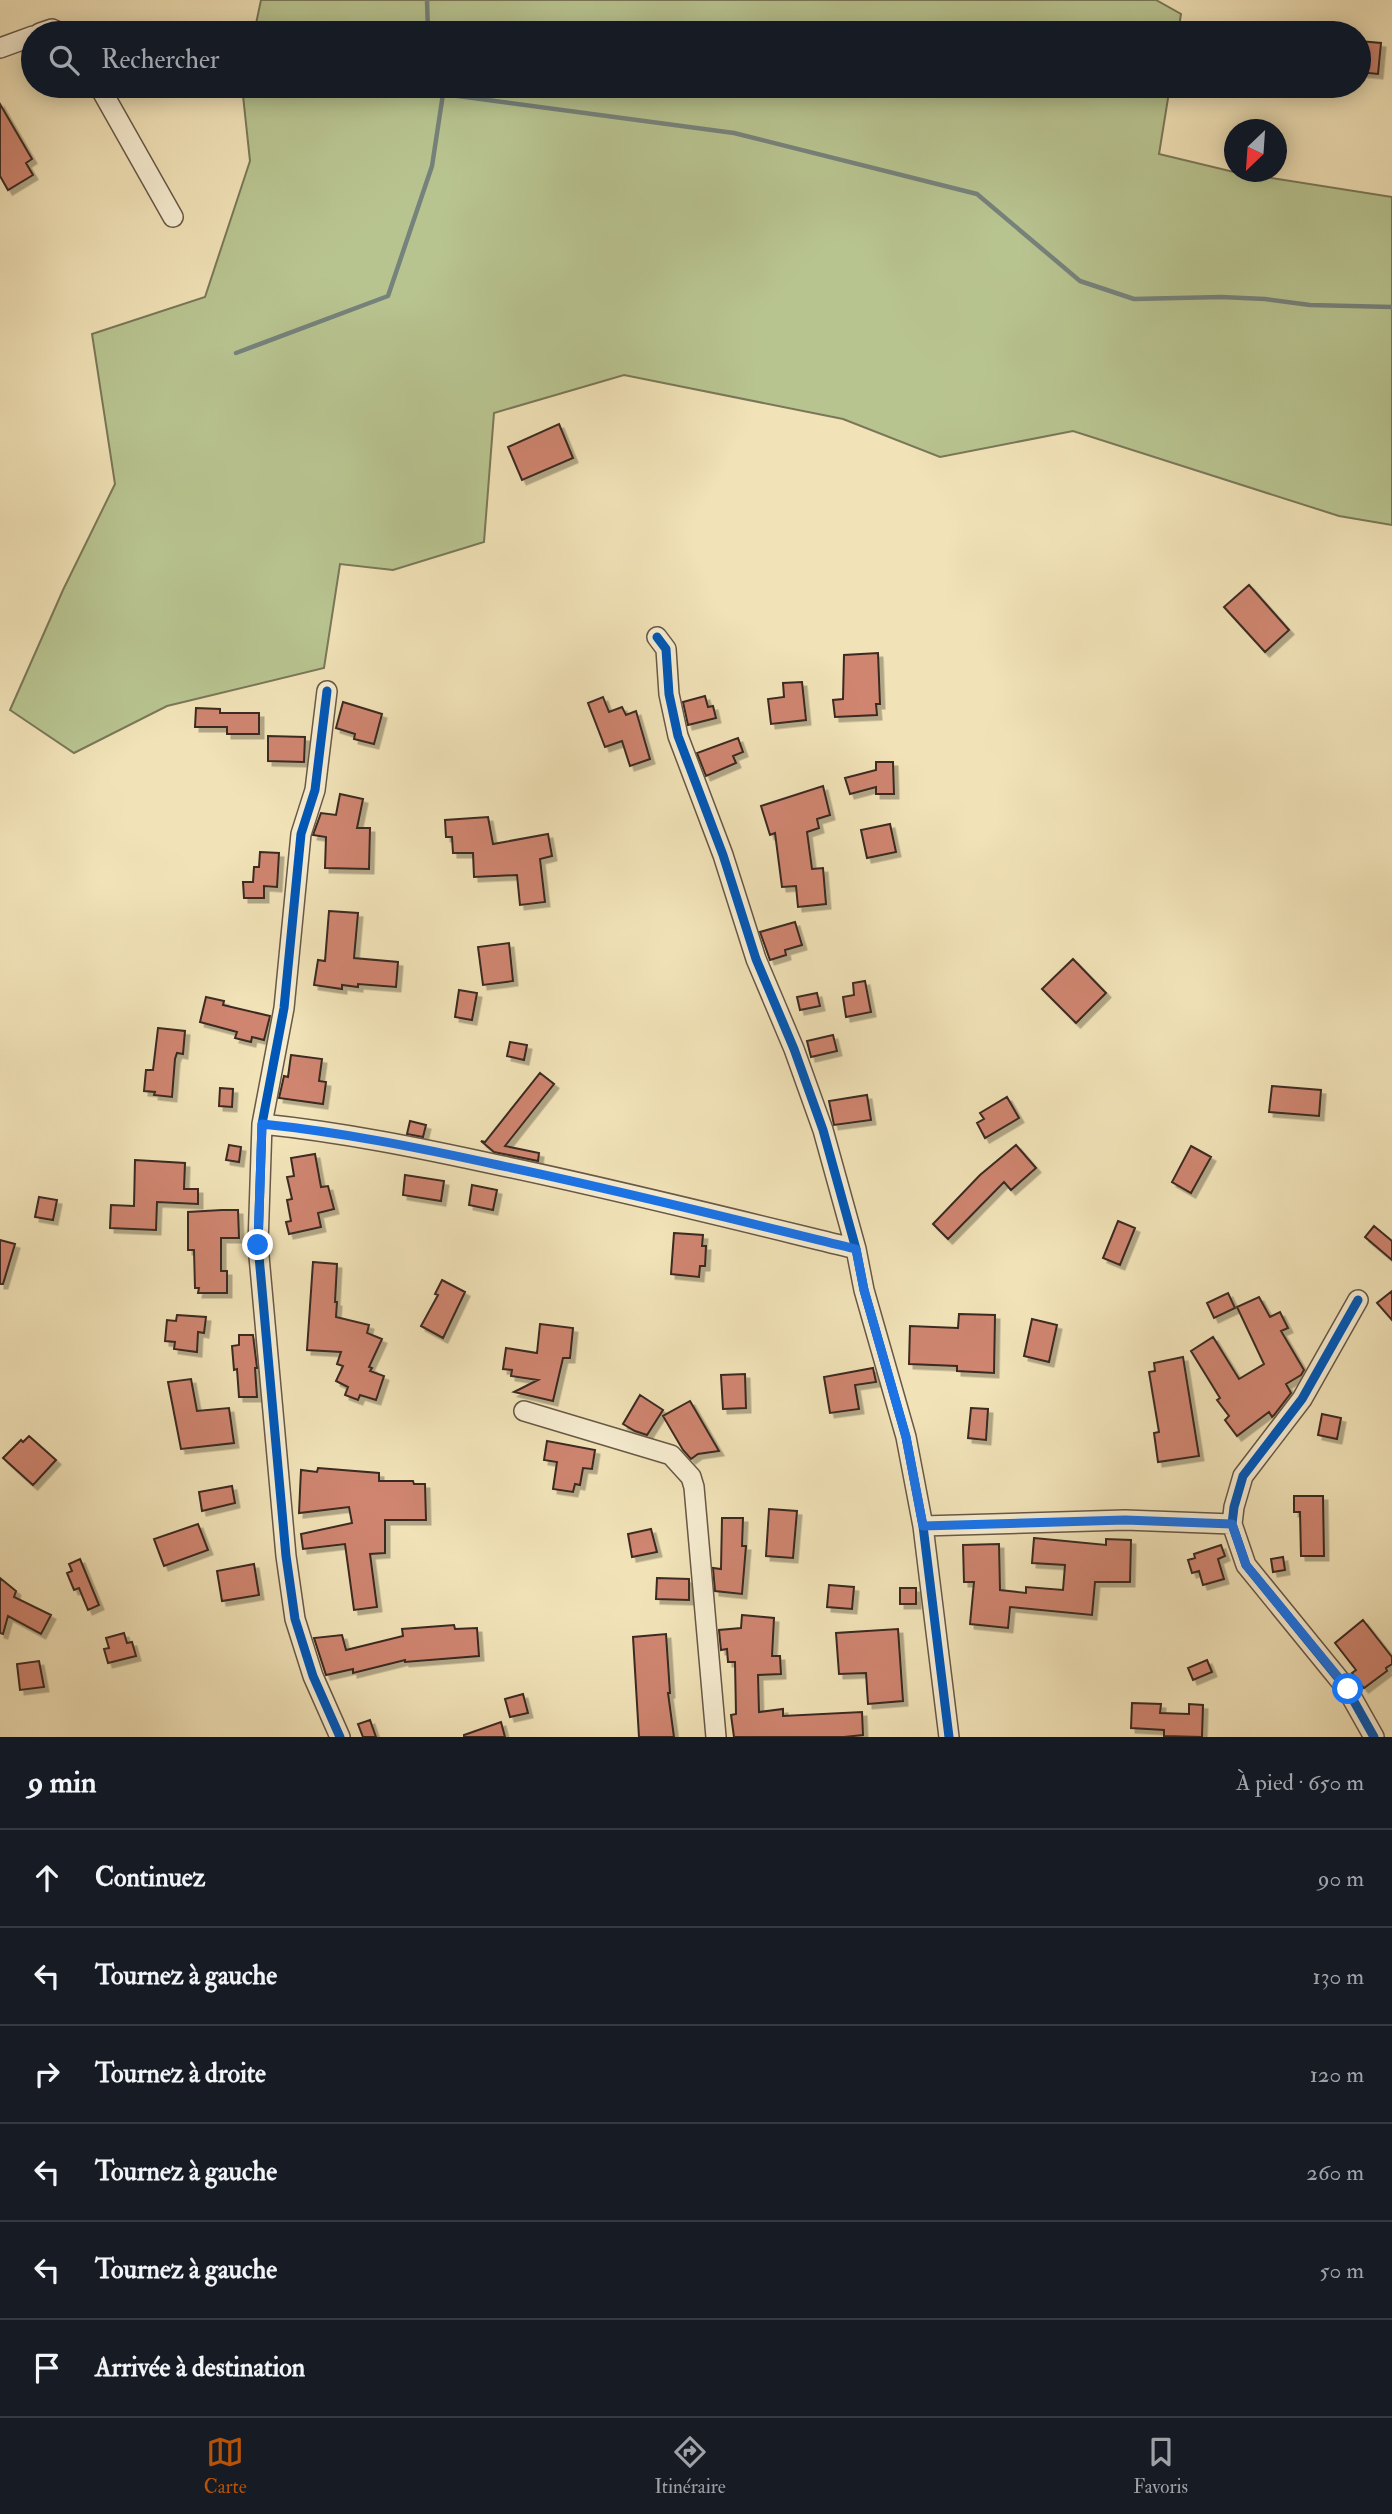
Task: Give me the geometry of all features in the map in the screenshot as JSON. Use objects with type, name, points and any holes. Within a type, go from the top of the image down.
[{"type":"street","points":[[0,48],[21,40]]},
{"type":"street","points":[[106,98],[173,217]]},
{"type":"street","points":[[657,638],[666,649],[669,694],[678,736],[723,855],[756,958],[794,1049],[822,1130],[906,1437],[923,1526],[949,1737]]},
{"type":"street","points":[[327,691],[315,790],[301,834],[284,1008],[262,1124],[258,1245],[286,1556],[295,1619],[313,1676],[340,1737]]},
{"type":"street","points":[[262,1124],[311,1129],[595,1185],[856,1249]]},
{"type":"street","points":[[1357,1300],[1302,1399],[1243,1476],[1232,1524],[1246,1565],[1348,1689],[1374,1737]]},
{"type":"street","points":[[524,1410],[671,1455],[691,1477],[716,1737]]},
{"type":"street","points":[[923,1526],[1125,1520],[1232,1524]]},
{"type":"green space","points":[[261,0],[1156,0],[1181,14],[1180,21],[257,21]]},
{"type":"green space","points":[[243,98],[1168,98],[1159,154],[1224,170],[1224,182],[1287,180],[1392,197],[1392,525],[1339,516],[1073,431],[940,457],[843,419],[624,375],[494,413],[484,542],[393,570],[340,564],[324,668],[167,706],[74,753],[10,710],[63,590],[115,484],[92,334],[205,297],[250,161]]},
{"type":"building","points":[[1371,42],[1381,43],[1378,74],[1371,73]]},
{"type":"building","points":[[0,104],[32,159],[26,163],[33,175],[8,190],[0,176]]},
{"type":"building","points":[[559,424],[573,458],[522,480],[508,447]]},
{"type":"building","points":[[1249,585],[1289,630],[1265,652],[1224,607]]},
{"type":"building","points":[[878,653],[880,704],[876,704],[877,715],[835,717],[833,700],[843,699],[844,655]]},
{"type":"building","points":[[802,682],[806,720],[771,724],[768,699],[784,697],[783,683]]},
{"type":"building","points":[[705,696],[708,707],[713,706],[716,718],[688,725],[683,702]]},
{"type":"building","points":[[603,697],[609,712],[622,707],[626,715],[636,711],[650,759],[630,766],[622,741],[605,747],[588,703]]},
{"type":"building","points":[[343,702],[382,714],[374,744],[354,739],[355,734],[336,728]]},
{"type":"building","points":[[196,708],[220,709],[220,713],[259,713],[259,734],[227,734],[227,727],[195,727]]},
{"type":"building","points":[[268,736],[305,737],[304,762],[268,761]]},
{"type":"building","points":[[738,738],[743,752],[733,756],[736,763],[706,776],[697,753]]},
{"type":"building","points":[[876,762],[893,762],[894,794],[876,794],[876,787],[850,794],[845,778],[876,770]]},
{"type":"building","points":[[823,786],[830,815],[817,819],[819,828],[807,832],[812,869],[823,868],[826,904],[798,907],[796,886],[782,887],[775,833],[770,835],[761,806]]},
{"type":"building","points":[[340,794],[363,799],[357,828],[370,828],[369,869],[325,868],[326,837],[313,835],[321,813],[336,815]]},
{"type":"building","points":[[488,817],[493,844],[548,834],[552,856],[540,859],[545,902],[520,905],[517,875],[474,877],[473,853],[453,853],[452,837],[446,837],[445,820]]},
{"type":"building","points":[[890,824],[896,852],[867,858],[861,830]]},
{"type":"building","points":[[260,852],[279,853],[277,887],[264,886],[264,898],[244,898],[243,882],[253,882],[254,867],[259,867]]},
{"type":"building","points":[[329,911],[358,913],[354,958],[398,962],[396,987],[358,984],[358,987],[342,985],[342,989],[314,985],[318,960],[325,961]]},
{"type":"building","points":[[795,922],[802,945],[785,950],[786,955],[770,960],[760,932]]},
{"type":"building","points":[[509,943],[513,981],[483,985],[478,947]]},
{"type":"building","points":[[1073,959],[1106,993],[1076,1023],[1042,989]]},
{"type":"building","points":[[865,981],[871,1012],[846,1017],[843,997],[854,995],[853,983]]},
{"type":"building","points":[[459,990],[477,993],[472,1020],[455,1017]]},
{"type":"building","points":[[817,993],[820,1006],[800,1010],[797,997]]},
{"type":"building","points":[[206,997],[224,1001],[223,1005],[270,1016],[264,1040],[252,1037],[251,1042],[235,1038],[237,1032],[200,1022]]},
{"type":"building","points":[[158,1028],[185,1031],[183,1054],[177,1053],[175,1059],[172,1097],[144,1091],[146,1070],[153,1070]]},
{"type":"building","points":[[833,1035],[837,1051],[811,1057],[807,1041]]},
{"type":"building","points":[[510,1042],[527,1045],[524,1060],[507,1056]]},
{"type":"building","points":[[291,1055],[322,1059],[319,1081],[326,1082],[323,1104],[279,1098],[284,1076],[288,1077]]},
{"type":"building","points":[[540,1073],[554,1084],[505,1146],[539,1153],[538,1161],[494,1152],[481,1141],[485,1142]]},
{"type":"building","points":[[1272,1086],[1321,1090],[1319,1116],[1269,1112]]},
{"type":"building","points":[[220,1088],[233,1089],[232,1107],[219,1106]]},
{"type":"building","points":[[867,1095],[871,1120],[834,1125],[829,1101]]},
{"type":"building","points":[[1007,1097],[1019,1118],[985,1138],[977,1123],[984,1119],[980,1113]]},
{"type":"building","points":[[410,1121],[426,1125],[423,1137],[407,1134]]},
{"type":"building","points":[[229,1145],[241,1147],[239,1162],[226,1160]]},
{"type":"building","points":[[1016,1145],[1036,1168],[1011,1190],[1004,1182],[948,1239],[933,1224],[980,1175]]},
{"type":"building","points":[[1191,1146],[1211,1157],[1191,1193],[1172,1182]]},
{"type":"building","points":[[315,1154],[321,1187],[328,1186],[334,1209],[318,1213],[321,1227],[289,1234],[286,1222],[291,1221],[287,1200],[292,1199],[287,1177],[294,1176],[291,1158]]},
{"type":"building","points":[[135,1160],[185,1163],[184,1189],[198,1189],[198,1204],[157,1202],[156,1230],[110,1228],[111,1205],[134,1206]]},
{"type":"building","points":[[405,1175],[444,1181],[441,1201],[403,1195]]},
{"type":"building","points":[[472,1185],[497,1190],[493,1210],[469,1205]]},
{"type":"building","points":[[39,1197],[57,1200],[53,1220],[35,1217]]},
{"type":"building","points":[[238,1210],[239,1238],[221,1238],[221,1271],[227,1271],[227,1293],[198,1293],[199,1288],[195,1288],[194,1250],[188,1250],[188,1212]]},
{"type":"building","points":[[1118,1221],[1135,1228],[1120,1265],[1103,1258]]},
{"type":"building","points":[[1374,1226],[1392,1241],[1392,1260],[1365,1237]]},
{"type":"building","points":[[674,1233],[703,1235],[702,1246],[706,1246],[705,1266],[700,1266],[699,1277],[671,1274]]},
{"type":"building","points":[[0,1240],[15,1244],[3,1284],[0,1284]]},
{"type":"building","points":[[313,1262],[337,1264],[336,1317],[369,1325],[367,1333],[382,1339],[369,1367],[372,1368],[370,1371],[384,1376],[376,1400],[360,1395],[358,1400],[345,1395],[348,1387],[336,1381],[343,1366],[337,1364],[341,1352],[307,1350]]},
{"type":"building","points":[[442,1280],[465,1292],[443,1338],[421,1326],[438,1295],[435,1294]]},
{"type":"building","points":[[1392,1291],[1392,1320],[1377,1303]]},
{"type":"building","points":[[1228,1293],[1235,1308],[1214,1318],[1207,1303]]},
{"type":"building","points":[[1259,1297],[1270,1317],[1280,1312],[1288,1328],[1281,1331],[1304,1370],[1301,1375],[1286,1384],[1291,1393],[1272,1417],[1269,1412],[1237,1436],[1225,1420],[1229,1416],[1217,1400],[1220,1398],[1191,1351],[1213,1337],[1239,1379],[1264,1364],[1237,1307]]},
{"type":"building","points":[[959,1314],[995,1315],[994,1373],[957,1371],[957,1366],[909,1364],[910,1326],[958,1328]]},
{"type":"building","points":[[177,1315],[206,1317],[204,1333],[198,1332],[197,1352],[174,1349],[175,1342],[165,1341],[167,1320],[176,1321]]},
{"type":"building","points":[[1032,1319],[1057,1325],[1049,1362],[1024,1356]]},
{"type":"building","points":[[540,1324],[573,1328],[570,1358],[563,1358],[553,1401],[514,1392],[538,1380],[511,1376],[512,1370],[503,1369],[506,1348],[537,1353]]},
{"type":"building","points":[[239,1335],[253,1335],[257,1397],[239,1397],[232,1346],[239,1345]]},
{"type":"building","points":[[1183,1357],[1199,1456],[1158,1462],[1154,1433],[1159,1432],[1149,1372],[1155,1371],[1154,1363]]},
{"type":"building","points":[[873,1368],[876,1382],[855,1385],[859,1409],[830,1413],[824,1377]]},
{"type":"building","points":[[745,1374],[746,1408],[723,1409],[721,1375]]},
{"type":"building","points":[[191,1379],[197,1411],[229,1408],[234,1443],[181,1449],[168,1382]]},
{"type":"building","points":[[640,1395],[663,1410],[647,1435],[623,1424]]},
{"type":"building","points":[[690,1401],[719,1451],[698,1454],[691,1459],[663,1416]]},
{"type":"building","points":[[971,1408],[988,1409],[986,1440],[968,1438]]},
{"type":"building","points":[[1322,1414],[1341,1418],[1337,1439],[1318,1435]]},
{"type":"building","points":[[29,1436],[56,1460],[33,1485],[3,1458],[21,1440],[23,1442]]},
{"type":"building","points":[[547,1441],[595,1450],[592,1469],[583,1468],[580,1485],[575,1484],[573,1492],[553,1489],[557,1462],[544,1460]]},
{"type":"building","points":[[318,1468],[379,1473],[379,1481],[413,1481],[414,1484],[425,1484],[426,1520],[385,1520],[385,1553],[370,1554],[377,1607],[354,1610],[345,1544],[303,1549],[301,1534],[352,1523],[349,1507],[299,1513],[301,1470],[317,1472]]},
{"type":"building","points":[[232,1486],[235,1503],[202,1511],[199,1492]]},
{"type":"building","points":[[1294,1496],[1323,1496],[1324,1556],[1301,1556],[1300,1512],[1294,1512]]},
{"type":"building","points":[[769,1509],[797,1511],[793,1558],[766,1556]]},
{"type":"building","points":[[722,1518],[743,1518],[742,1546],[746,1546],[742,1594],[715,1591],[713,1568],[721,1569]]},
{"type":"building","points":[[198,1524],[208,1550],[164,1566],[154,1539]]},
{"type":"building","points":[[651,1529],[657,1552],[632,1557],[628,1534]]},
{"type":"building","points":[[1034,1538],[1106,1545],[1106,1539],[1131,1540],[1130,1582],[1095,1582],[1092,1615],[1010,1607],[1008,1628],[970,1624],[974,1582],[964,1582],[963,1545],[999,1544],[1000,1590],[1026,1593],[1026,1587],[1063,1590],[1065,1565],[1032,1563]]},
{"type":"building","points":[[1221,1545],[1225,1556],[1218,1559],[1224,1579],[1203,1585],[1199,1571],[1192,1573],[1188,1560],[1195,1558],[1194,1554]]},
{"type":"building","points":[[1283,1557],[1285,1570],[1273,1572],[1271,1559]]},
{"type":"building","points":[[80,1559],[99,1605],[88,1610],[79,1588],[74,1590],[67,1573],[72,1571],[69,1564]]},
{"type":"building","points":[[254,1564],[259,1595],[222,1601],[217,1571]]},
{"type":"building","points":[[0,1578],[16,1591],[14,1597],[51,1615],[41,1634],[8,1616],[3,1634],[0,1633]]},
{"type":"building","points":[[657,1578],[689,1579],[689,1600],[656,1599]]},
{"type":"building","points":[[829,1585],[854,1587],[852,1609],[827,1607]]},
{"type":"building","points":[[900,1588],[916,1588],[916,1604],[900,1604]]},
{"type":"building","points":[[742,1615],[774,1618],[772,1656],[780,1656],[781,1674],[758,1675],[759,1712],[783,1709],[783,1716],[862,1712],[863,1735],[734,1737],[731,1715],[736,1714],[735,1662],[728,1662],[727,1649],[721,1650],[719,1630],[741,1628]]},
{"type":"building","points":[[1363,1620],[1392,1657],[1392,1664],[1386,1668],[1387,1671],[1364,1688],[1352,1673],[1356,1670],[1335,1643]]},
{"type":"building","points":[[454,1625],[455,1629],[477,1628],[479,1656],[405,1660],[353,1673],[353,1669],[326,1675],[314,1638],[342,1635],[346,1650],[403,1636],[402,1629]]},
{"type":"building","points":[[898,1629],[903,1701],[868,1704],[866,1673],[839,1674],[836,1633]]},
{"type":"building","points":[[124,1633],[127,1643],[132,1642],[136,1656],[108,1663],[104,1649],[109,1648],[106,1638]]},
{"type":"building","points":[[666,1634],[668,1693],[674,1737],[639,1737],[633,1637]]},
{"type":"building","points":[[1207,1660],[1212,1672],[1193,1680],[1188,1668]]},
{"type":"building","points":[[39,1661],[44,1687],[20,1690],[17,1664]]},
{"type":"building","points":[[523,1694],[528,1713],[510,1717],[505,1699]]},
{"type":"building","points":[[1132,1703],[1161,1704],[1160,1713],[1189,1714],[1189,1704],[1203,1705],[1202,1737],[1164,1736],[1164,1730],[1131,1728]]},
{"type":"building","points":[[370,1720],[376,1737],[363,1737],[358,1724]]},
{"type":"building","points":[[501,1722],[505,1737],[464,1737],[464,1735]]},
{"type":"waterway","points":[[427,0],[428,21]]},
{"type":"waterway","points":[[236,353],[388,296],[432,166],[442,98]]},
{"type":"waterway","points":[[473,98],[734,133],[977,194],[1080,281],[1134,299],[1221,297],[1310,305],[1392,307]]},
{"type":"cycle path","points":[[657,637],[666,649],[669,694],[678,736],[723,855],[756,959],[794,1049],[823,1130],[856,1249],[864,1290],[906,1437],[923,1526],[949,1737]]},
{"type":"cycle path","points":[[327,691],[315,790],[301,834],[284,1008],[262,1124],[258,1245],[286,1556],[295,1619],[313,1676],[340,1737]]},
{"type":"cycle path","points":[[1358,1300],[1302,1399],[1243,1476],[1232,1524],[1246,1565],[1347,1689],[1374,1737]]},
{"type":"route","points":[[258,1245],[262,1124],[311,1129],[595,1185],[856,1249],[864,1290],[906,1437],[923,1526],[1125,1520],[1232,1524],[1246,1565],[1348,1689]]}]
